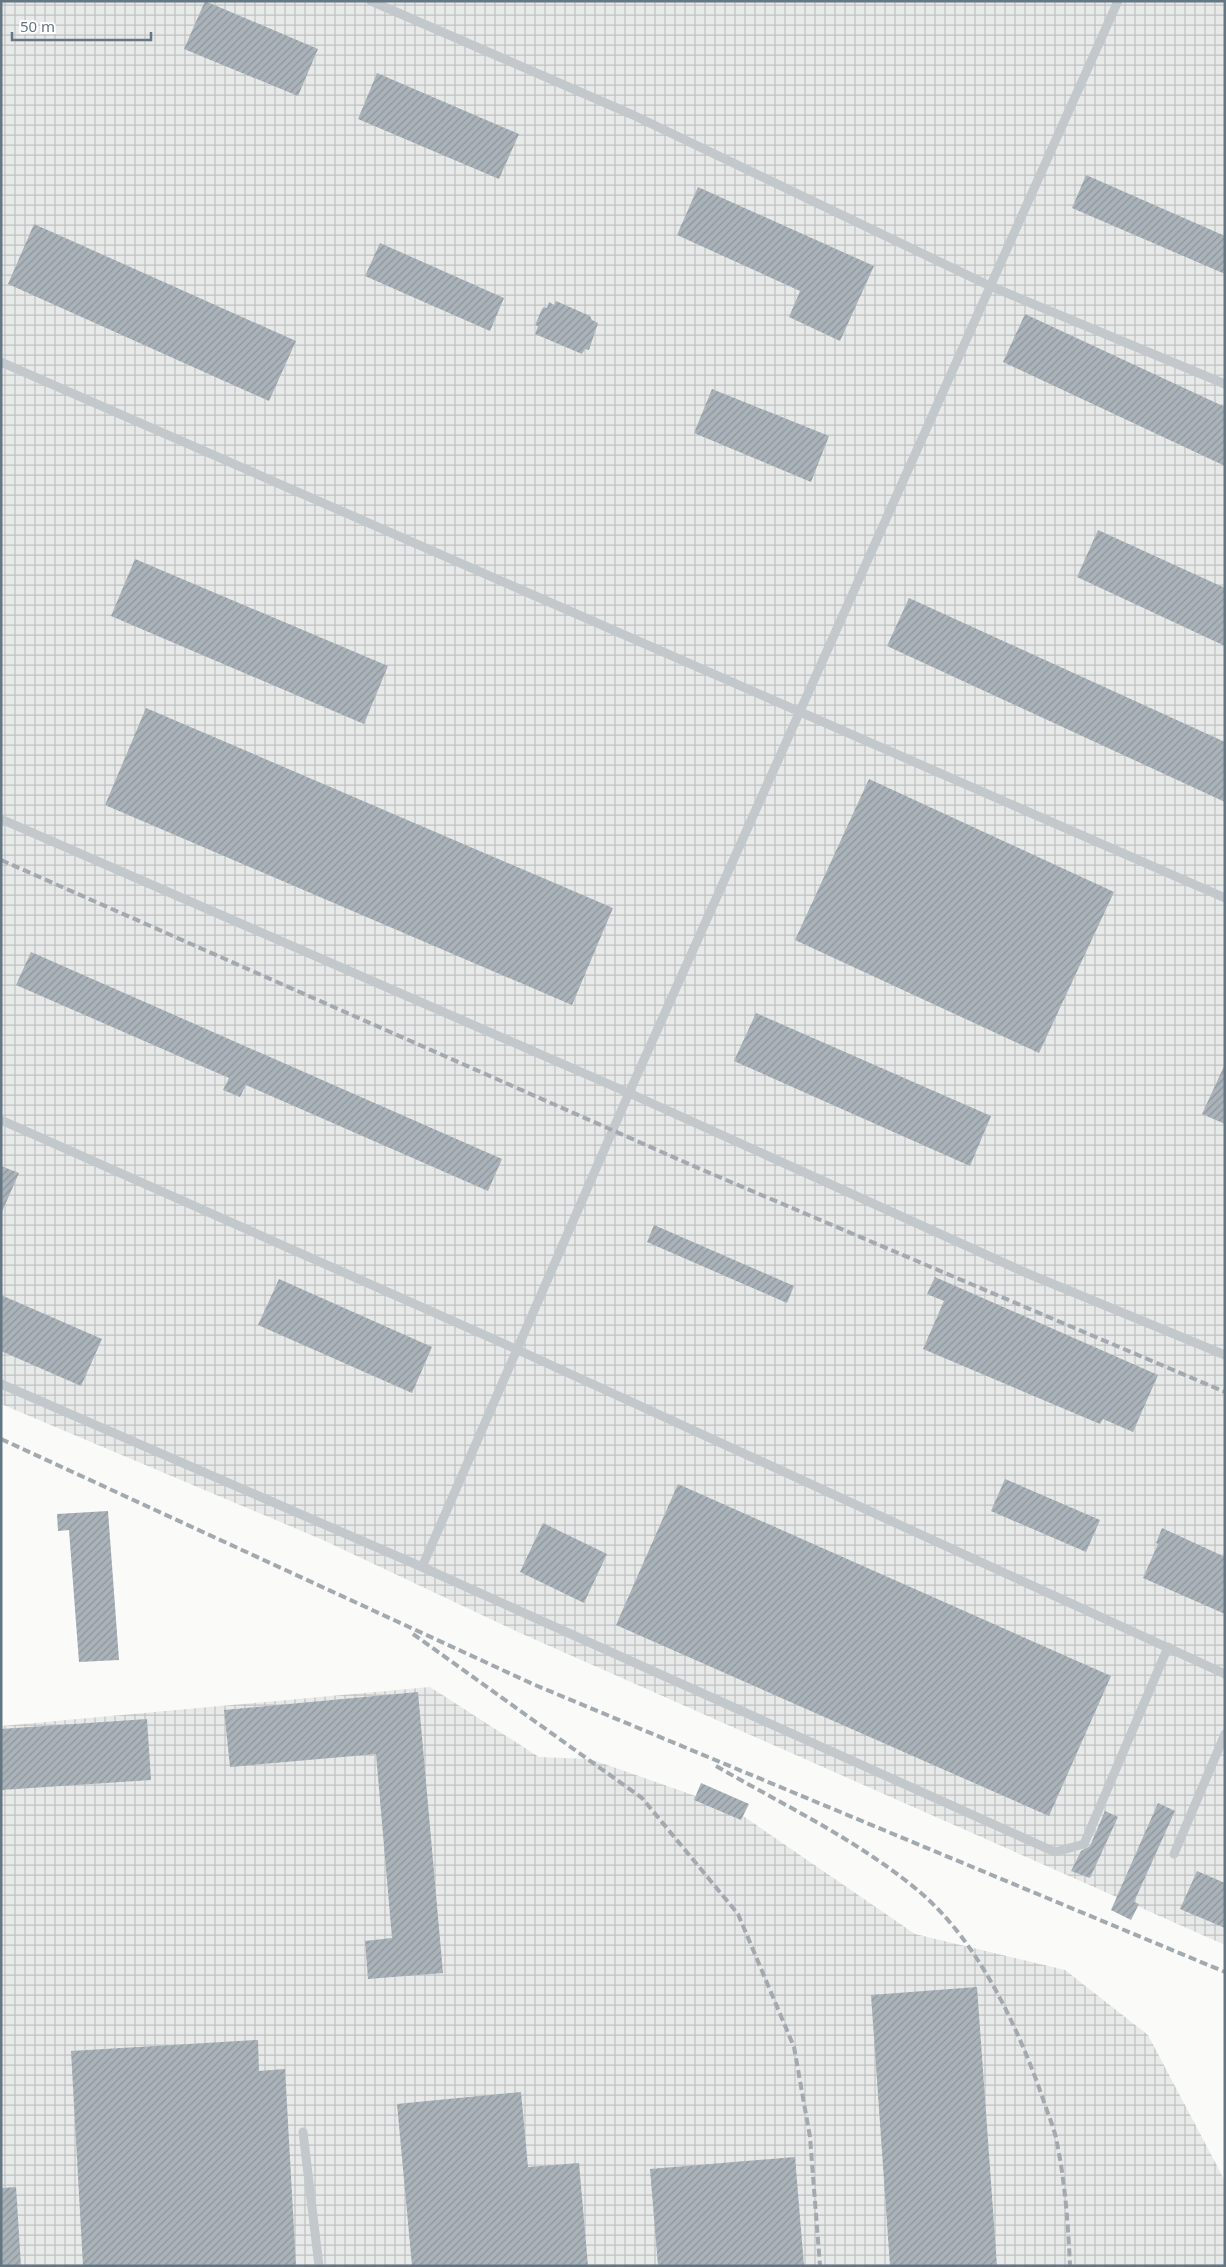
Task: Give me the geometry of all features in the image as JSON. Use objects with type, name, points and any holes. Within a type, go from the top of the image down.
[{"type":"lane","points":[[371,1],[633,115],[990,286],[1225,384]]},
{"type":"lane","points":[[422,1567],[629,1093],[1118,1]]},
{"type":"lane","points":[[1,362],[1225,898]]},
{"type":"lane","points":[[1,819],[629,1093],[1024,1272],[1225,1355]]},
{"type":"lane","points":[[1,1120],[518,1350],[1225,1674]]},
{"type":"lane","points":[[1,1384],[422,1567],[1055,1852],[1084,1844],[1168,1647]]},
{"type":"lane","points":[[1174,1854],[1225,1734]]},
{"type":"lane","points":[[303,2132],[319,2266]]},
{"type":"shaded area","points":[[1,1],[1225,1],[1225,1945],[518,1632],[323,1540],[1,1404]]},
{"type":"shaded area","points":[[430,1687],[539,1757],[590,1759],[733,1809],[915,1934],[1065,1970],[1148,2035],[1225,2181],[1225,2266],[1,2266],[1,1726]]},
{"type":"building","points":[[205,1],[318,49],[298,96],[184,49]]},
{"type":"building","points":[[377,73],[519,134],[499,179],[358,119]]},
{"type":"building","points":[[1086,175],[1225,236],[1225,274],[1072,208]]},
{"type":"building","points":[[698,187],[874,266],[840,341],[789,317],[800,291],[677,235]]},
{"type":"building","points":[[34,224],[296,341],[269,401],[8,284]]},
{"type":"building","points":[[380,243],[504,298],[490,331],[365,276]]},
{"type":"building","points":[[556,301],[590,316],[592,320],[598,323],[589,350],[585,349],[582,354],[535,334],[538,326],[535,325],[542,309],[544,307],[547,308],[549,302],[554,305]]},
{"type":"building","points":[[1025,314],[1225,407],[1225,466],[1003,362]]},
{"type":"building","points":[[712,389],[829,436],[811,482],[694,433]]},
{"type":"building","points":[[1098,530],[1225,588],[1225,646],[1077,577]]},
{"type":"building","points":[[135,559],[388,666],[364,724],[111,616]]},
{"type":"building","points":[[909,598],[1225,742],[1225,802],[887,646]]},
{"type":"building","points":[[146,708],[613,908],[572,1005],[105,805]]},
{"type":"building","points":[[869,779],[1114,892],[1039,1053],[795,940]]},
{"type":"building","points":[[31,952],[502,1159],[488,1191],[246,1085],[240,1097],[223,1090],[229,1078],[16,985]]},
{"type":"building","points":[[756,1013],[991,1116],[970,1166],[734,1061]]},
{"type":"building","points":[[1225,1064],[1225,1124],[1202,1114]]},
{"type":"building","points":[[1,1166],[19,1173],[1,1214]]},
{"type":"building","points":[[654,1225],[794,1286],[787,1303],[647,1242]]},
{"type":"building","points":[[935,1277],[1158,1375],[1133,1432],[1103,1419],[1100,1424],[923,1349],[944,1301],[927,1294]]},
{"type":"building","points":[[279,1279],[432,1347],[412,1393],[258,1325]]},
{"type":"building","points":[[1,1295],[102,1339],[81,1386],[1,1351]]},
{"type":"building","points":[[1005,1479],[1100,1520],[1086,1552],[991,1511]]},
{"type":"building","points":[[678,1484],[1111,1676],[1049,1816],[616,1625]]},
{"type":"building","points":[[108,1511],[119,1660],[79,1662],[69,1530],[58,1531],[57,1514]]},
{"type":"building","points":[[543,1523],[607,1554],[584,1603],[520,1572]]},
{"type":"building","points":[[1162,1528],[1225,1557],[1225,1614],[1143,1578],[1158,1544],[1156,1543]]},
{"type":"building","points":[[418,1692],[443,1973],[368,1979],[365,1941],[392,1938],[376,1754],[230,1767],[224,1710]]},
{"type":"building","points":[[147,1719],[151,1780],[1,1790],[1,1729]]},
{"type":"building","points":[[701,1783],[749,1804],[741,1820],[694,1800]]},
{"type":"building","points":[[1158,1803],[1175,1811],[1134,1902],[1139,1904],[1131,1920],[1111,1910]]},
{"type":"building","points":[[1105,1811],[1118,1817],[1090,1878],[1071,1871],[1081,1851],[1090,1846]]},
{"type":"building","points":[[1197,1871],[1225,1883],[1225,1928],[1180,1909]]},
{"type":"building","points":[[977,1987],[997,2266],[890,2266],[871,1995]]},
{"type":"building","points":[[258,2040],[259,2071],[285,2069],[296,2266],[83,2266],[71,2051]]},
{"type":"building","points":[[521,2092],[528,2167],[579,2163],[588,2266],[412,2266],[397,2104]]},
{"type":"building","points":[[795,2157],[804,2266],[658,2266],[650,2169]]},
{"type":"building","points":[[16,2187],[21,2266],[1,2266],[1,2188]]},
{"type":"railway","points":[[1,860],[698,1168],[1225,1392]]},
{"type":"railway","points":[[1,1439],[535,1685],[1225,1972]]},
{"type":"railway","points":[[413,1634],[642,1798],[738,1914],[794,2047],[810,2137],[820,2266]]},
{"type":"railway","points":[[716,1766],[822,1825],[898,1874],[942,1913],[961,1936],[978,1961],[1009,2015],[1022,2043],[1053,2128],[1064,2186],[1070,2266]]}]
